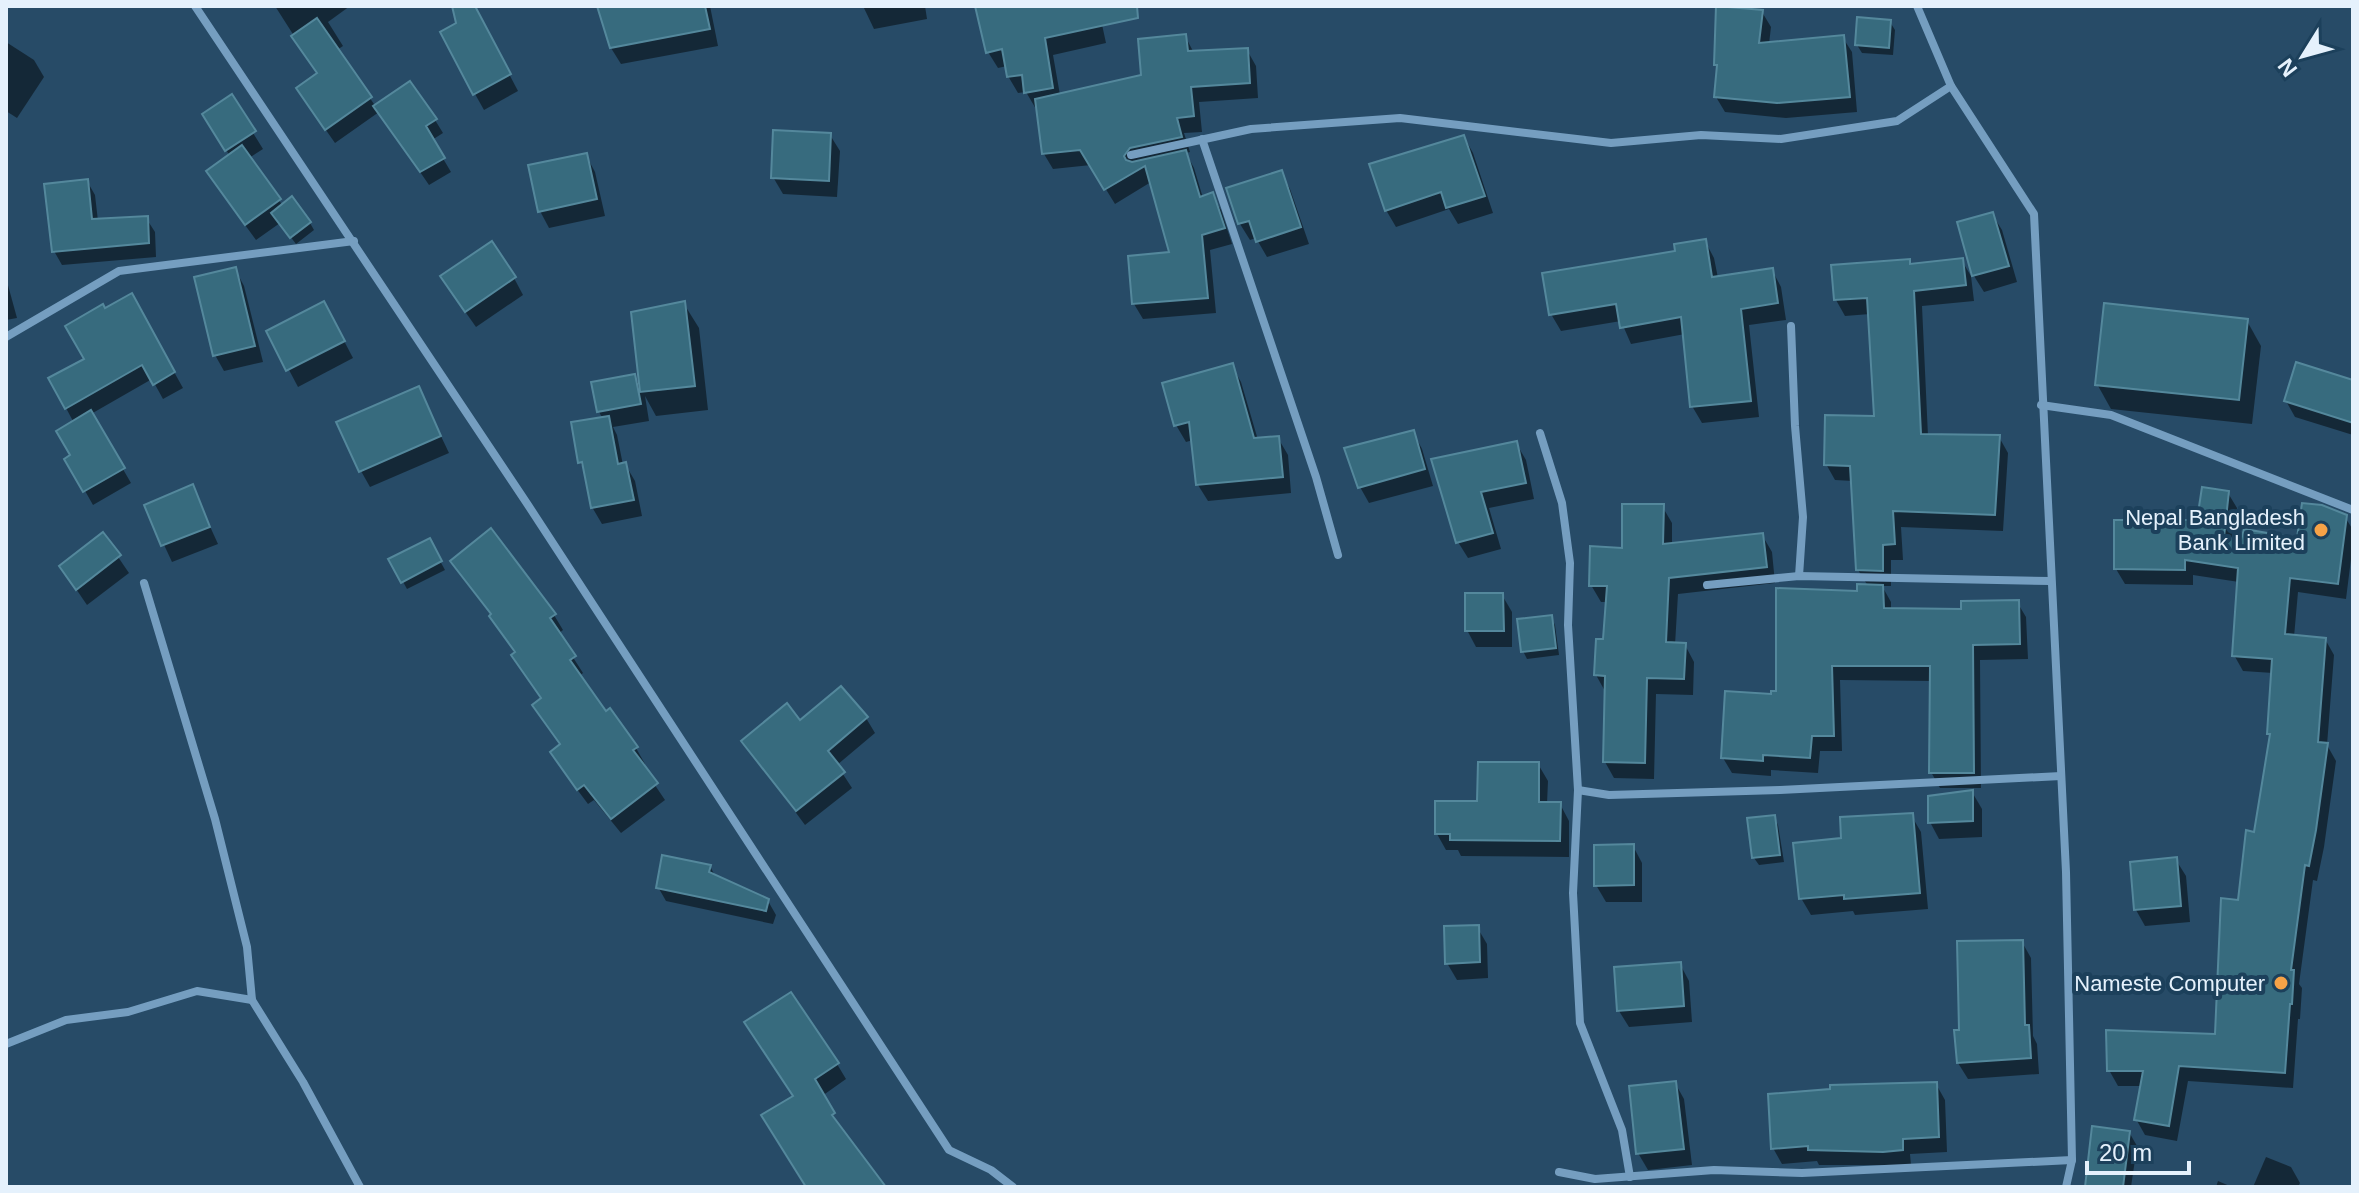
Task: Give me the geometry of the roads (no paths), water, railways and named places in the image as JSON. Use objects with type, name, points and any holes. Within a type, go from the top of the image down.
[{"type":"street","points":[[195,6],[354,241],[949,1150],[991,1170],[1013,1187]]},
{"type":"street","points":[[1917,6],[1951,86],[2034,214],[2066,872],[2072,1160],[2066,1187]]},
{"type":"street","points":[[1131,155],[1251,129],[1400,118],[1611,143],[1701,135],[1781,139],[1897,121],[1951,86]]},
{"type":"street","points":[[1202,139],[1316,477],[1338,555]]},
{"type":"street","points":[[6,337],[119,271],[354,241]]},
{"type":"street","points":[[1791,326],[1803,517],[1799,576]]},
{"type":"street","points":[[2041,405],[2111,415],[2353,510]]},
{"type":"street","points":[[1540,433],[1562,503],[1570,563],[1568,625],[1578,790],[1573,893],[1580,1023],[1622,1130],[1630,1177]]},
{"type":"street","points":[[1707,585],[1799,576],[2050,581]]},
{"type":"street","points":[[144,583],[215,819],[247,947],[252,1000],[303,1082],[360,1187]]},
{"type":"street","points":[[1578,790],[1609,795],[2061,776]]},
{"type":"street","points":[[6,1044],[66,1020],[128,1012],[197,991],[252,1000]]},
{"type":"street","points":[[1559,1172],[1595,1179],[1714,1170],[1802,1173],[2072,1160]]},
{"type":"place","name":"Nepal Bangladesh Bank Limited","points":[[2321,530]]},
{"type":"place","name":"Nameste Computer","points":[[2281,983]]}]
